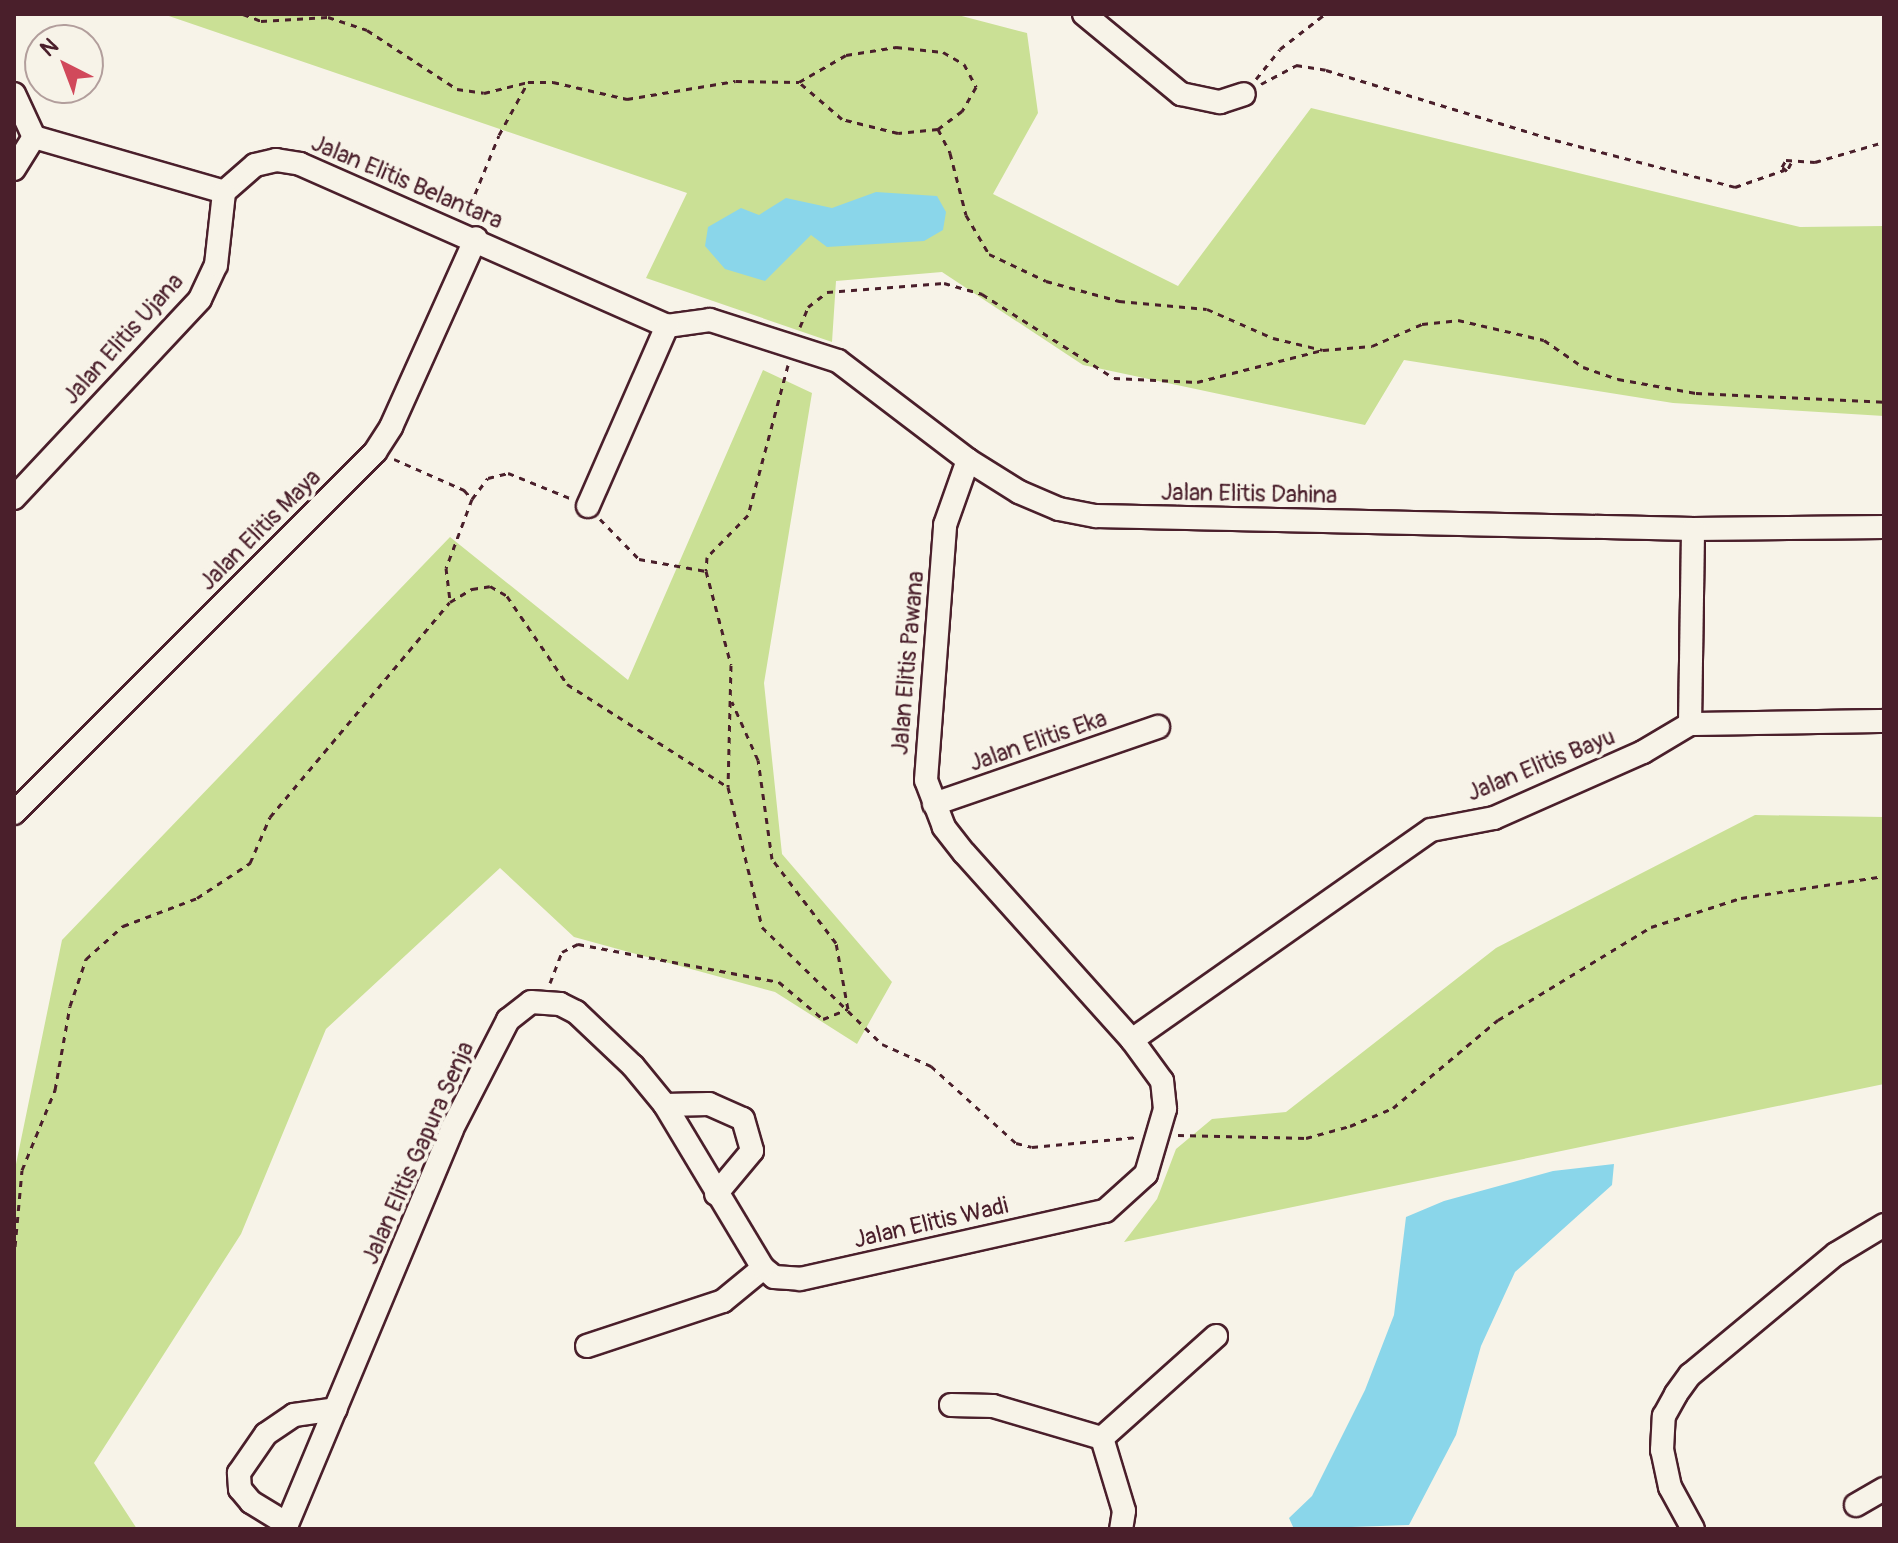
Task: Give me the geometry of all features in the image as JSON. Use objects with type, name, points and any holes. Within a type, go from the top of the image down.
[{"type":"street","points":[[1084,14],[1181,94],[1220,102],[1244,94]]},
{"type":"street","points":[[14,94],[34,137],[224,192]]},
{"type":"street","points":[[14,169],[34,137]]},
{"type":"street","name":"Jalan Elitis Belantara","points":[[224,192],[255,165],[276,160],[300,164],[471,236],[667,326]]},
{"type":"street","name":"Jalan Elitis Ujana","points":[[14,498],[200,299],[216,265],[224,192]]},
{"type":"street","name":"Jalan Elitis Maya","points":[[14,813],[375,452],[391,427],[471,236]]},
{"type":"street","name":"Jalan Elitis Dahina","points":[[667,326],[710,320],[794,345],[854,370],[968,460],[1059,509],[1096,516],[1693,529],[1884,527]]},
{"type":"street","points":[[588,506],[667,326]]},
{"type":"street","name":"Jalan Elitis Pawana","points":[[968,460],[945,525],[924,755],[934,804],[964,853],[1132,1040]]},
{"type":"street","points":[[1690,724],[1693,529]]},
{"type":"street","name":"Jalan Elitis Bayu","points":[[1132,1040],[1431,830],[1494,818],[1643,752],[1690,724],[1884,721]]},
{"type":"street","name":"Jalan Elitis Eka","points":[[934,804],[1158,727]]},
{"type":"street","points":[[543,1001],[576,1012],[595,1028],[665,1105],[763,1268],[723,1301],[587,1346]]},
{"type":"street","name":"Jalan Elitis Gapura Senja","points":[[336,1409],[294,1415],[266,1434],[239,1473],[240,1489],[251,1502],[286,1527],[336,1409],[452,1129],[499,1036],[520,1010],[543,1001]]},
{"type":"street","name":"Jalan Elitis Wadi","points":[[763,1268],[774,1277],[800,1279],[1105,1211],[1146,1174],[1165,1109],[1162,1081],[1132,1040]]},
{"type":"street","points":[[665,1105],[709,1104],[743,1119],[752,1151],[716,1194]]},
{"type":"street","points":[[1693,1529],[1670,1487],[1662,1450],[1664,1416],[1676,1394],[1690,1375],[1836,1254],[1884,1225]]},
{"type":"street","points":[[1102,1438],[1216,1336]]},
{"type":"street","points":[[951,1405],[993,1406],[1102,1438]]},
{"type":"street","points":[[1102,1438],[1124,1511],[1121,1529]]},
{"type":"street","points":[[1856,1505],[1884,1489]]},
{"type":"path","points":[[243,14],[261,21],[328,17],[367,30],[457,89],[484,93],[528,82],[627,99],[736,81],[799,82],[846,55],[896,47],[943,52],[964,64],[976,87],[962,111],[938,129],[898,133],[842,119],[799,82]]},
{"type":"path","points":[[1244,94],[1280,49],[1325,14]]},
{"type":"path","points":[[1244,94],[1296,65],[1735,187],[1784,170],[1791,163]]},
{"type":"path","points":[[471,236],[476,186],[528,82]]},
{"type":"path","points":[[938,129],[950,153],[966,215],[989,254],[1046,281],[1119,301],[1207,309],[1273,338],[1323,350]]},
{"type":"path","points":[[1784,170],[1783,161],[1791,163],[1884,142]]},
{"type":"path","points":[[1884,402],[1696,393],[1618,379],[1583,367],[1544,340],[1458,320],[1422,324],[1372,346],[1323,350],[1197,382],[1114,378],[982,294],[944,283],[817,295],[794,345],[748,515],[707,557],[706,571],[724,624],[731,699],[728,787],[762,927],[882,1044],[931,1066],[1016,1143],[1032,1147],[1158,1135],[1306,1138],[1350,1126],[1393,1108],[1498,1020],[1651,927],[1741,898],[1884,876]]},
{"type":"path","points":[[375,452],[464,490],[472,499]]},
{"type":"path","points":[[450,602],[446,568],[472,499],[488,478],[508,473],[588,506],[639,559],[706,571]]},
{"type":"path","points":[[14,1258],[22,1170],[55,1090],[70,1006],[86,959],[123,926],[197,898],[250,863],[270,817],[450,602],[472,589],[490,586],[507,596],[551,667],[567,684],[728,787]]},
{"type":"path","points":[[731,699],[758,760],[772,859],[836,943],[848,1009]]},
{"type":"path","points":[[543,1001],[562,952],[578,944],[779,982],[823,1019],[848,1009]]},
{"type":"green space","points":[[163,14],[954,14],[1027,33],[1038,113],[993,194],[1178,286],[1311,108],[1800,227],[1884,226],[1884,416],[1673,403],[1404,360],[1365,425],[1083,365],[942,272],[836,281],[832,342],[646,278],[687,193]]},
{"type":"green space","points":[[763,370],[812,393],[764,683],[782,854],[892,982],[857,1044],[775,992],[574,937],[500,868],[326,1029],[241,1234],[94,1463],[137,1529],[14,1529],[14,1174],[62,940],[450,537],[628,680]]},
{"type":"green space","points":[[1755,815],[1884,817],[1884,1084],[1124,1242],[1157,1199],[1176,1149],[1212,1119],[1286,1112],[1496,948]]},
{"type":"water","points":[[876,192],[937,196],[946,212],[943,230],[924,241],[827,247],[811,235],[765,281],[725,269],[705,246],[708,227],[741,208],[759,215],[786,198],[832,208]]},
{"type":"water","points":[[1614,1164],[1612,1185],[1515,1272],[1481,1346],[1456,1435],[1409,1525],[1294,1529],[1289,1518],[1312,1496],[1365,1390],[1394,1315],[1406,1217],[1444,1201],[1553,1171]]}]
